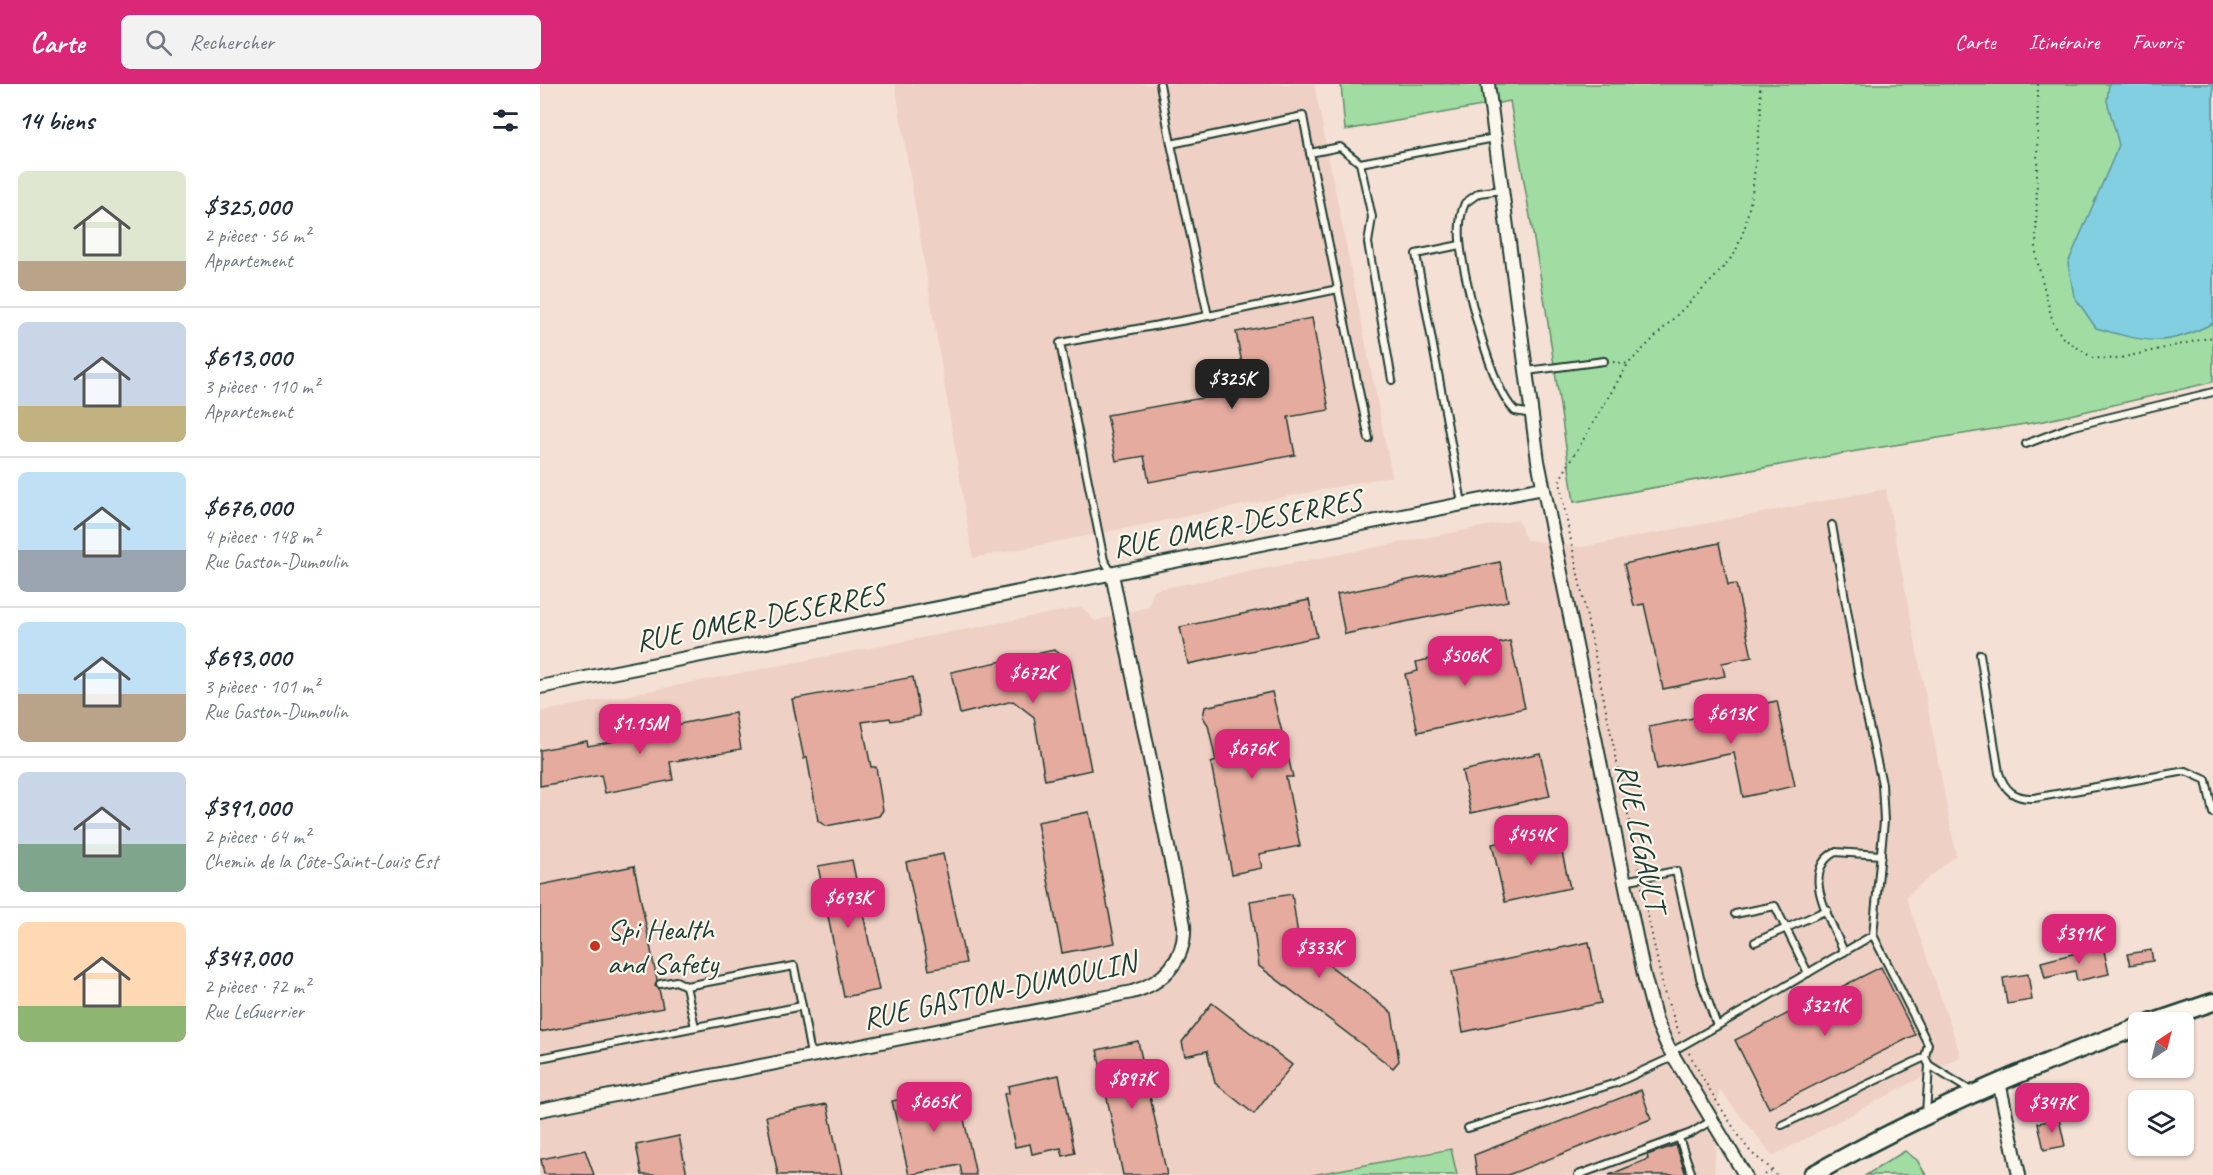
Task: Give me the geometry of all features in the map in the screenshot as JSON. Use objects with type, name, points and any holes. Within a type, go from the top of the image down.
[{"type":"street","points":[[1488,84],[1544,488]]},
{"type":"street","name":"RUE OMER-DESERRES","points":[[540,687],[1544,488]]},
{"type":"street","name":"RUE LEGAULT","points":[[1544,488],[1653,1012],[1672,1054],[1745,1175]]},
{"type":"street","name":"RUE GASTON-DUMOULIN","points":[[540,1110],[1142,989],[1159,980],[1176,961],[1184,938],[1183,914],[1112,574]]},
{"type":"street","points":[[2183,1012],[2213,1002]]},
{"type":"street","points":[[1812,1175],[1974,1093],[2128,1031]]},
{"type":"street","points":[[1999,1082],[2019,1175]]},
{"type":"lane","points":[[1160,84],[1208,316]]},
{"type":"lane","points":[[1171,144],[1303,116],[1369,440]]},
{"type":"lane","points":[[1360,163],[1495,138]]},
{"type":"lane","points":[[1310,153],[1340,147],[1360,163],[1372,217],[1368,243],[1392,380]]},
{"type":"lane","points":[[1502,190],[1479,193],[1465,203],[1461,218],[1460,245],[1475,315],[1504,398],[1515,411],[1533,414]]},
{"type":"lane","points":[[1460,245],[1416,254],[1462,503]]},
{"type":"lane","points":[[1112,574],[1104,560],[1060,343],[1338,289]]},
{"type":"lane","points":[[1527,371],[1604,361]]},
{"type":"lane","points":[[2026,444],[2070,427],[2213,392]]},
{"type":"lane","points":[[1832,525],[1862,694],[1881,777],[1884,821],[1873,935],[1928,1044],[1925,1057],[1929,1065],[1925,1116]]},
{"type":"lane","points":[[1980,654],[1999,773],[2004,786],[2013,795],[2034,798],[2186,771],[2206,780],[2213,813]]},
{"type":"lane","points":[[1845,952],[1827,910],[1818,883],[1818,875],[1824,860],[1835,852],[1881,855]]},
{"type":"lane","points":[[1624,881],[1676,871],[1700,978],[1717,1026]]},
{"type":"lane","points":[[1735,914],[1775,906],[1808,973]]},
{"type":"lane","points":[[1755,942],[1827,910]]},
{"type":"lane","points":[[1468,1128],[1616,1083],[1672,1054],[1873,935]]},
{"type":"lane","points":[[660,984],[676,981],[686,986],[794,966],[811,1055]]},
{"type":"lane","points":[[686,986],[695,1027]]},
{"type":"lane","points":[[540,1058],[802,1006]]},
{"type":"lane","points":[[1782,1125],[1925,1057]]},
{"type":"lane","points":[[1929,1065],[1974,1093]]},
{"type":"lane","points":[[1578,1175],[1679,1138],[1711,1121]]},
{"type":"lane","points":[[1679,1138],[1692,1175]]},
{"type":"path","points":[[1604,361],[1628,364],[1716,276],[1735,253],[1745,227],[1752,194],[1761,111],[1760,84]]},
{"type":"path","points":[[2038,84],[2036,256],[2053,323],[2063,338],[2093,358],[2116,359],[2213,337]]},
{"type":"path","name":"RUE LEGAULT","points":[[1628,364],[1563,473],[1560,485],[1639,870]]},
{"type":"path","name":"RUE LEGAULT","points":[[1641,884],[1664,992],[1677,1029]]},
{"type":"path","points":[[1691,1057],[1745,1145],[1776,1175]]},
{"type":"path","points":[[1765,1175],[1773,1170]]},
{"type":"shaded area","points":[[895,84],[1314,84],[1392,476],[973,558]]},
{"type":"shaded area","points":[[1886,489],[1956,855],[1906,897],[1961,1056],[1773,1156],[1719,1089],[1714,1175],[1456,1175],[1450,1149],[1312,1175],[540,1175],[540,712],[1082,607],[1095,621],[1148,607],[1154,590],[1518,520],[1526,540],[1582,547]]},
{"type":"green space","points":[[1341,84],[2213,84],[2213,382],[2044,421],[1857,451],[1574,502],[1545,303],[1510,101],[1345,130]]},
{"type":"green space","points":[[1451,1149],[1457,1175],[1312,1175]]},
{"type":"green space","points":[[1905,1151],[1917,1160],[1926,1175],[1866,1175]]},
{"type":"water","points":[[2109,84],[2213,84],[2213,323],[2182,336],[2155,340],[2142,339],[2096,328],[2074,296],[2068,263],[2119,145],[2107,101]]},
{"type":"building","points":[[1312,318],[1329,410],[1288,417],[1295,455],[1149,482],[1144,456],[1116,461],[1107,415],[1247,390],[1236,332]]},
{"type":"building","points":[[1719,543],[1728,585],[1736,584],[1752,657],[1722,663],[1725,676],[1663,689],[1644,604],[1634,606],[1624,564]]},
{"type":"building","points":[[1500,562],[1508,601],[1345,634],[1337,594]]},
{"type":"building","points":[[1309,600],[1317,637],[1188,664],[1180,627]]},
{"type":"building","points":[[1510,641],[1525,708],[1418,732],[1405,674],[1418,671],[1416,662]]},
{"type":"building","points":[[1054,650],[1070,660],[1091,770],[1045,780],[1034,717],[1013,701],[960,714],[951,672]]},
{"type":"building","points":[[913,677],[920,716],[891,721],[890,718],[862,722],[871,767],[876,767],[883,810],[879,816],[826,826],[818,821],[807,757],[804,759],[792,699]]},
{"type":"building","points":[[1272,692],[1293,777],[1286,777],[1300,846],[1259,854],[1262,868],[1232,874],[1211,763],[1216,761],[1208,725],[1203,717],[1205,707]]},
{"type":"building","points":[[1777,701],[1795,786],[1743,797],[1734,753],[1657,769],[1649,727]]},
{"type":"building","points":[[735,713],[741,749],[670,762],[673,780],[605,793],[601,775],[540,786],[540,750],[587,741],[588,746],[660,733],[659,728]]},
{"type":"building","points":[[1540,753],[1550,796],[1471,813],[1462,771]]},
{"type":"building","points":[[1089,812],[1115,943],[1062,953],[1037,822]]},
{"type":"building","points":[[1557,830],[1570,888],[1505,902],[1492,844]]},
{"type":"building","points":[[943,854],[966,963],[929,970],[906,862]]},
{"type":"building","points":[[852,860],[879,990],[844,997],[818,866]]},
{"type":"building","name":"Spi Health and Safety","points":[[634,866],[657,980],[655,986],[659,989],[663,1008],[540,1032],[540,885]]},
{"type":"building","points":[[1292,894],[1299,942],[1392,1013],[1399,1061],[1393,1068],[1259,966],[1250,901]]},
{"type":"building","points":[[1589,942],[1601,1003],[1463,1032],[1452,971]]},
{"type":"building","points":[[2103,946],[2109,974],[2077,981],[2075,971],[2045,978],[2041,962]]},
{"type":"building","points":[[2151,950],[2153,961],[2130,965],[2127,954]]},
{"type":"building","points":[[1881,967],[1915,1035],[1769,1108],[1735,1040]]},
{"type":"building","points":[[2028,974],[2032,1000],[2007,1004],[2003,978]]},
{"type":"building","points":[[1212,1003],[1292,1065],[1254,1114],[1215,1083],[1207,1051],[1185,1056],[1182,1042]]},
{"type":"building","points":[[1138,1041],[1167,1175],[1123,1175],[1097,1050]]},
{"type":"building","points":[[1059,1075],[1075,1153],[1063,1156],[1061,1148],[1032,1154],[1030,1144],[1015,1147],[1004,1094],[1009,1093],[1008,1086]]},
{"type":"building","points":[[950,1089],[951,1097],[959,1096],[976,1175],[962,1175],[960,1165],[909,1175],[892,1101]]},
{"type":"building","points":[[1641,1090],[1651,1119],[1508,1175],[1477,1175],[1474,1155]]},
{"type":"building","points":[[2080,1097],[2082,1110],[2066,1113],[2063,1100]]},
{"type":"building","points":[[827,1104],[842,1175],[778,1175],[766,1116]]},
{"type":"building","points":[[2059,1119],[2065,1146],[2044,1150],[2038,1123]]},
{"type":"building","points":[[679,1136],[687,1175],[642,1175],[636,1145]]},
{"type":"building","points":[[1676,1145],[1686,1175],[1609,1175],[1648,1159],[1647,1155]]},
{"type":"building","points":[[585,1150],[594,1175],[544,1174],[541,1159]]},
{"type":"place","name":"Spi Health and Safety","points":[[595,946]]}]
